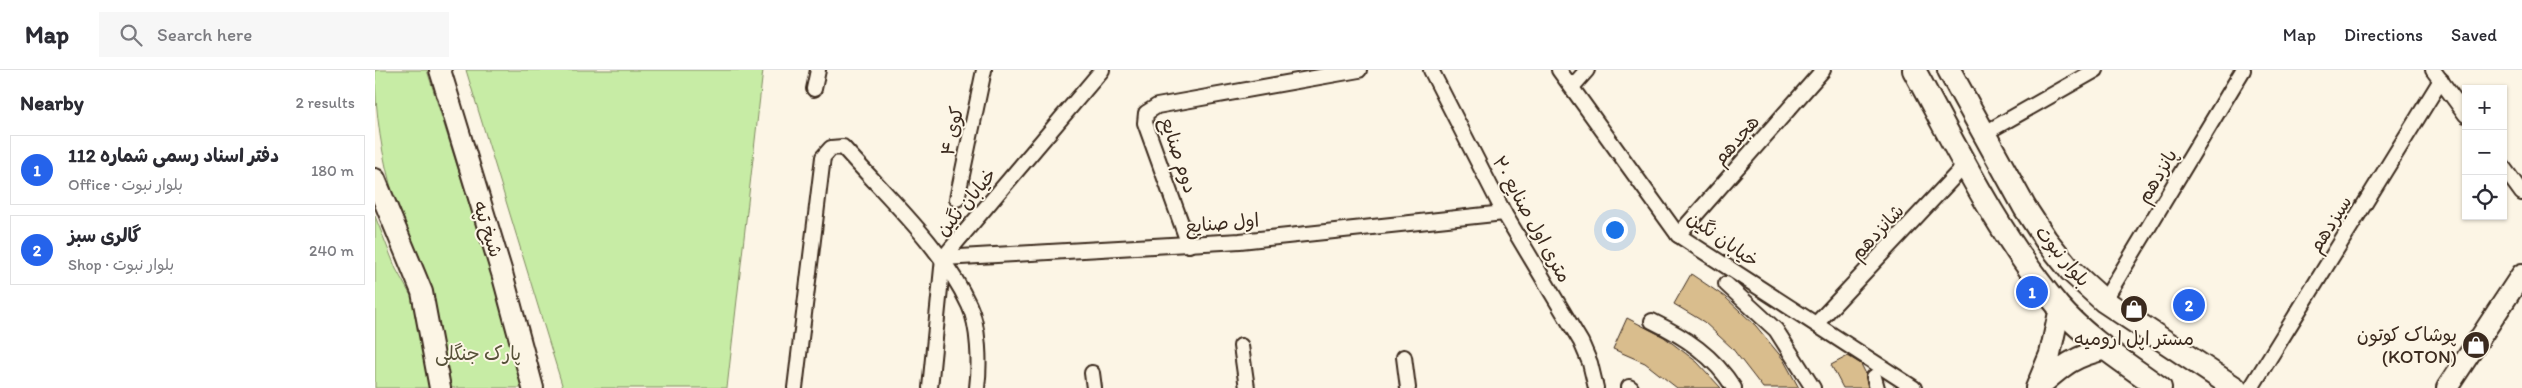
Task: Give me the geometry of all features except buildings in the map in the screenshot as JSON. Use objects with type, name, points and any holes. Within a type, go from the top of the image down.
[{"type":"main road","name":"بلوار نبوت","points":[[1914,70],[1999,226],[2060,308],[2107,349],[2160,388]]},
{"type":"main road","name":"بلوار نبوت","points":[[1949,70],[2025,208],[2046,240],[2071,271],[2103,301],[2218,382],[2235,388]]},
{"type":"street","name":"شیخ تپه","points":[[440,70],[502,273],[533,388]]},
{"type":"street","points":[[814,89],[818,70]]},
{"type":"street","name":"کوی ۴","points":[[957,199],[983,70]]},
{"type":"street","name":"خیابان نگین","points":[[931,388],[943,258],[1102,70]]},
{"type":"street","name":"دوم صنایع","points":[[1189,245],[1145,123],[1146,113],[1157,106],[1359,70]]},
{"type":"street","name":"۲۰ متری اول صنایع","points":[[1431,70],[1504,213],[1581,342],[1590,363],[1596,388]]},
{"type":"street","name":"خیابان نگین","points":[[1559,70],[1678,235],[1914,388]]},
{"type":"street","points":[[1572,87],[1587,70]]},
{"type":"street","name":"هجدهم","points":[[1678,235],[1823,70]]},
{"type":"street","points":[[1985,133],[2096,70]]},
{"type":"street","name":"پانزدهم","points":[[2103,301],[2243,70]]},
{"type":"street","points":[[2437,75],[2462,109]]},
{"type":"street","name":"سیزدهم","points":[[2251,388],[2437,75]]},
{"type":"street","points":[[795,388],[823,157],[831,148],[843,147],[943,258],[970,306],[977,339],[977,388]]},
{"type":"street","name":"شانزدهم","points":[[1816,324],[1965,165]]},
{"type":"street","points":[[2507,172],[2522,193]]},
{"type":"street","points":[[375,179],[422,292],[440,388]]},
{"type":"street","name":"اول صنایع","points":[[943,258],[1189,245],[1504,213]]},
{"type":"street","points":[[2447,388],[2522,274]]},
{"type":"street","points":[[1726,284],[1775,330],[1813,388]]},
{"type":"street","points":[[2037,388],[2050,354],[2060,308]]},
{"type":"street","points":[[1652,322],[1701,350],[1724,373],[1734,388]]},
{"type":"street","points":[[1241,346],[1247,388]]},
{"type":"street","points":[[2037,388],[2068,361],[2107,349]]},
{"type":"street","points":[[1404,357],[1409,388]]},
{"type":"street","points":[[1093,373],[1094,388]]},
{"type":"green space","name":"پارک جنگلی","points":[[375,70],[427,70],[498,296],[523,388],[447,388],[440,329],[432,294],[398,210],[386,167],[378,118]]},
{"type":"green space","points":[[466,70],[763,70],[727,388],[563,388]]},
{"type":"green space","points":[[375,216],[396,269],[420,312],[429,388],[375,388]]},
{"type":"place","name":"دفتر اسناد رسمی شماره 112","points":[[2032,292]]},
{"type":"place","name":"گالری سبز","points":[[2189,305]]},
{"type":"place","name":"مستر اپل ارومیه","points":[[2134,309]]},
{"type":"place","name":"پوشاک کوتون (KOTON)","points":[[2476,345]]}]
